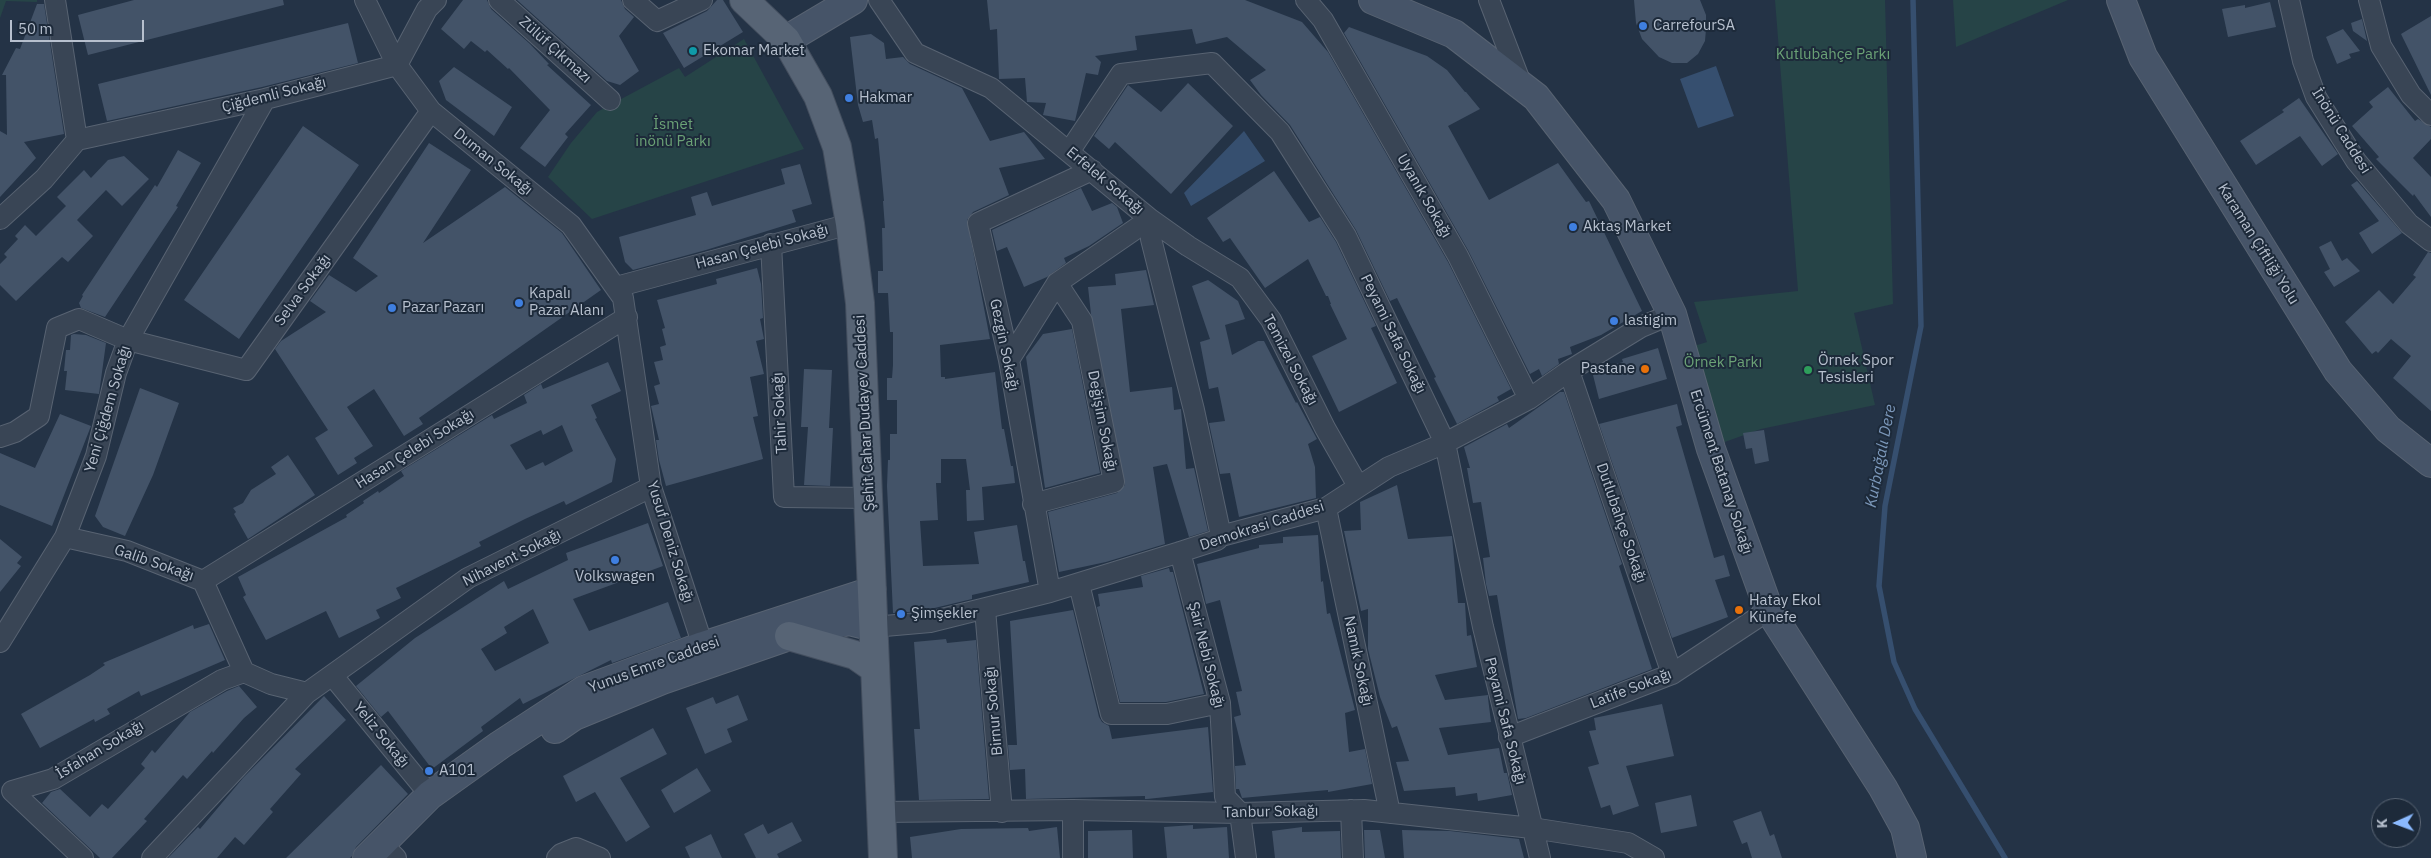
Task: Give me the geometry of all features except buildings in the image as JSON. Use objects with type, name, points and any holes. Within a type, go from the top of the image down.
[{"type":"main road","name":"Şehit Cahar Dudayev Caddesi","points":[[744,0],[786,40],[818,96],[837,147],[850,224],[860,303],[884,858]]},
{"type":"main road","points":[[789,636],[855,654],[875,669]]},
{"type":"street","points":[[0,219],[44,179],[77,140],[55,0]]},
{"type":"street","name":"Duman Sokağı","points":[[365,0],[397,65],[431,111],[572,225],[624,298],[627,318]]},
{"type":"street","points":[[397,65],[427,10],[436,0]]},
{"type":"street","name":"Zülüf Çıkmazı","points":[[499,0],[610,100]]},
{"type":"street","points":[[633,0],[657,21],[702,0]]},
{"type":"street","points":[[786,40],[853,0]]},
{"type":"street","name":"Erfelek Sokağı","points":[[879,0],[915,53],[991,88],[1150,219],[1151,239],[1194,410],[1221,536]]},
{"type":"street","name":"Uyanık Sokağı","points":[[1306,0],[1323,20],[1458,256],[1530,399]]},
{"type":"street","name":"Ercüment Batanay Sokağı","points":[[1373,0],[1454,34],[1536,97],[1616,200],[1672,314],[1711,449],[1769,610],[1883,788],[1905,828],[1912,858]]},
{"type":"street","points":[[1489,0],[1522,86]]},
{"type":"street","name":"Karaman Çiftliği Yolu","points":[[2121,0],[2143,57],[2338,371],[2388,429],[2431,463]]},
{"type":"street","points":[[2140,0],[2165,68],[2343,352],[2369,386],[2395,415],[2431,443]]},
{"type":"street","name":"İnönü Caddesi","points":[[2289,0],[2303,61],[2316,97],[2356,160],[2409,224],[2431,241]]},
{"type":"street","points":[[2370,0],[2380,46],[2411,95],[2431,115]]},
{"type":"street","name":"Peyami Safa Sokağı","points":[[1069,152],[1121,74],[1212,63],[1280,132],[1346,236],[1445,443],[1483,627],[1540,858]]},
{"type":"street","name":"Çiğdemli Sokağı","points":[[77,140],[265,99],[397,65]]},
{"type":"street","name":"Yeni Çiğdem Sokağı","points":[[0,642],[65,537],[96,456],[116,374],[128,340],[265,99]]},
{"type":"street","name":"Selva Sokağı","points":[[128,340],[246,370],[431,111]]},
{"type":"street","name":"Gezgin Sokağı","points":[[1050,592],[1009,360],[978,223],[1092,170]]},
{"type":"street","points":[[1009,360],[1057,283],[1150,219]]},
{"type":"street","name":"Temizel Sokağı","points":[[1150,219],[1188,246],[1240,278],[1271,320],[1325,428],[1358,486]]},
{"type":"street","name":"Hasan Çelebi Sokağı","points":[[616,287],[850,224]]},
{"type":"street","name":"Tahir Sokağı","points":[[771,244],[784,497],[869,498]]},
{"type":"street","name":"Değişim Sokağı","points":[[1033,504],[1114,482],[1082,321],[1057,283]]},
{"type":"street","name":"Demokrasi Caddesi","points":[[873,627],[930,622],[986,609],[1079,584],[1217,540],[1221,536],[1326,508],[1389,467],[1445,443],[1530,399],[1569,371],[1641,327],[1672,314]]},
{"type":"street","name":"Hasan Çelebi Sokağı","points":[[203,580],[627,318]]},
{"type":"street","name":"Yusuf Deniz Sokağı","points":[[627,318],[652,487],[703,646]]},
{"type":"street","points":[[0,437],[16,432],[40,416],[57,328],[79,319],[128,340]]},
{"type":"street","name":"Dutlubahçe Sokağı","points":[[1569,371],[1672,674]]},
{"type":"street","name":"Nihavent Sokağı","points":[[152,858],[307,693],[468,578],[652,487]]},
{"type":"street","name":"Namık Sokağı","points":[[1326,508],[1390,813]]},
{"type":"street","name":"Galib Sokağı","points":[[65,537],[127,551],[203,580],[244,672]]},
{"type":"street","name":"Şair Nebi Sokağı","points":[[1180,552],[1220,703],[1225,797],[1240,813]]},
{"type":"street","points":[[1079,584],[1111,714],[1168,714],[1220,703]]},
{"type":"street","name":"Yunus Emre Caddesi","points":[[384,856],[430,795],[500,745],[584,690],[703,646],[872,591]]},
{"type":"street","name":"Birnur Sokağı","points":[[986,609],[1002,812]]},
{"type":"street","name":"Latife Sokağı","points":[[1509,736],[1672,674],[1769,610]]},
{"type":"street","name":"Yunus Emre Caddesi","points":[[384,856],[467,787],[574,716],[662,680],[819,627],[849,621],[873,627]]},
{"type":"street","points":[[244,672],[271,684],[307,693]]},
{"type":"street","name":"İsfahan Sokağı","points":[[6,791],[53,779],[222,680],[244,672]]},
{"type":"street","name":"Yeliz Sokağı","points":[[332,675],[430,795]]},
{"type":"street","name":"İsfahan Sokağı","points":[[6,791],[82,858]]},
{"type":"street","points":[[1073,810],[1073,858]]},
{"type":"street","name":"Tanbur Sokağı","points":[[881,812],[1073,810],[1240,813],[1351,810],[1532,828],[1628,844],[1654,858]]},
{"type":"street","points":[[1351,810],[1353,858]]},
{"type":"street","points":[[1240,813],[1246,858]]},
{"type":"street","points":[[557,858],[561,854],[576,848],[600,858]]},
{"type":"green space","points":[[0,0],[37,0],[37,2],[6,1],[0,18]]},
{"type":"green space","name":"Kutlubahçe Parkı","points":[[1775,0],[1885,0],[1893,304],[1854,313],[1875,405],[1761,429],[1722,443],[1694,346],[1707,342],[1694,302],[1798,291]]},
{"type":"green space","points":[[1953,0],[2068,0],[1956,47]]},
{"type":"green space","name":"İsmet inönü Parkı","points":[[744,39],[804,149],[592,219],[548,177],[571,143],[597,112],[679,68],[685,77]]},
{"type":"water","points":[[1716,66],[1734,116],[1698,128],[1680,79]]},
{"type":"water","points":[[1244,131],[1265,161],[1191,206],[1184,193]]},
{"type":"waterway","name":"Kurbağalı Dere","points":[[1913,0],[1921,326],[1885,506],[1879,586],[1894,662],[1915,709],[2005,858]]},
{"type":"place","name":"CarrefourSA","points":[[1643,26]]},
{"type":"place","name":"Ekomar Market","points":[[693,51]]},
{"type":"place","name":"Hakmar","points":[[849,98]]},
{"type":"place","name":"Aktaş Market","points":[[1573,227]]},
{"type":"place","name":"Kapalı Pazar Alanı","points":[[519,303]]},
{"type":"place","name":"Pazar Pazarı","points":[[392,308]]},
{"type":"place","name":"lastigim","points":[[1614,321]]},
{"type":"place","name":"Pastane","points":[[1645,369]]},
{"type":"place","name":"Örnek Spor Tesisleri","points":[[1808,370]]},
{"type":"place","name":"Volkswagen","points":[[615,560]]},
{"type":"place","name":"Hatay Ekol Künefe","points":[[1739,610]]},
{"type":"place","name":"Şimşekler","points":[[901,614]]},
{"type":"place","name":"A101","points":[[429,771]]},
{"type":"park label","name":"Örnek Parkı","points":[[1723,363]]}]
